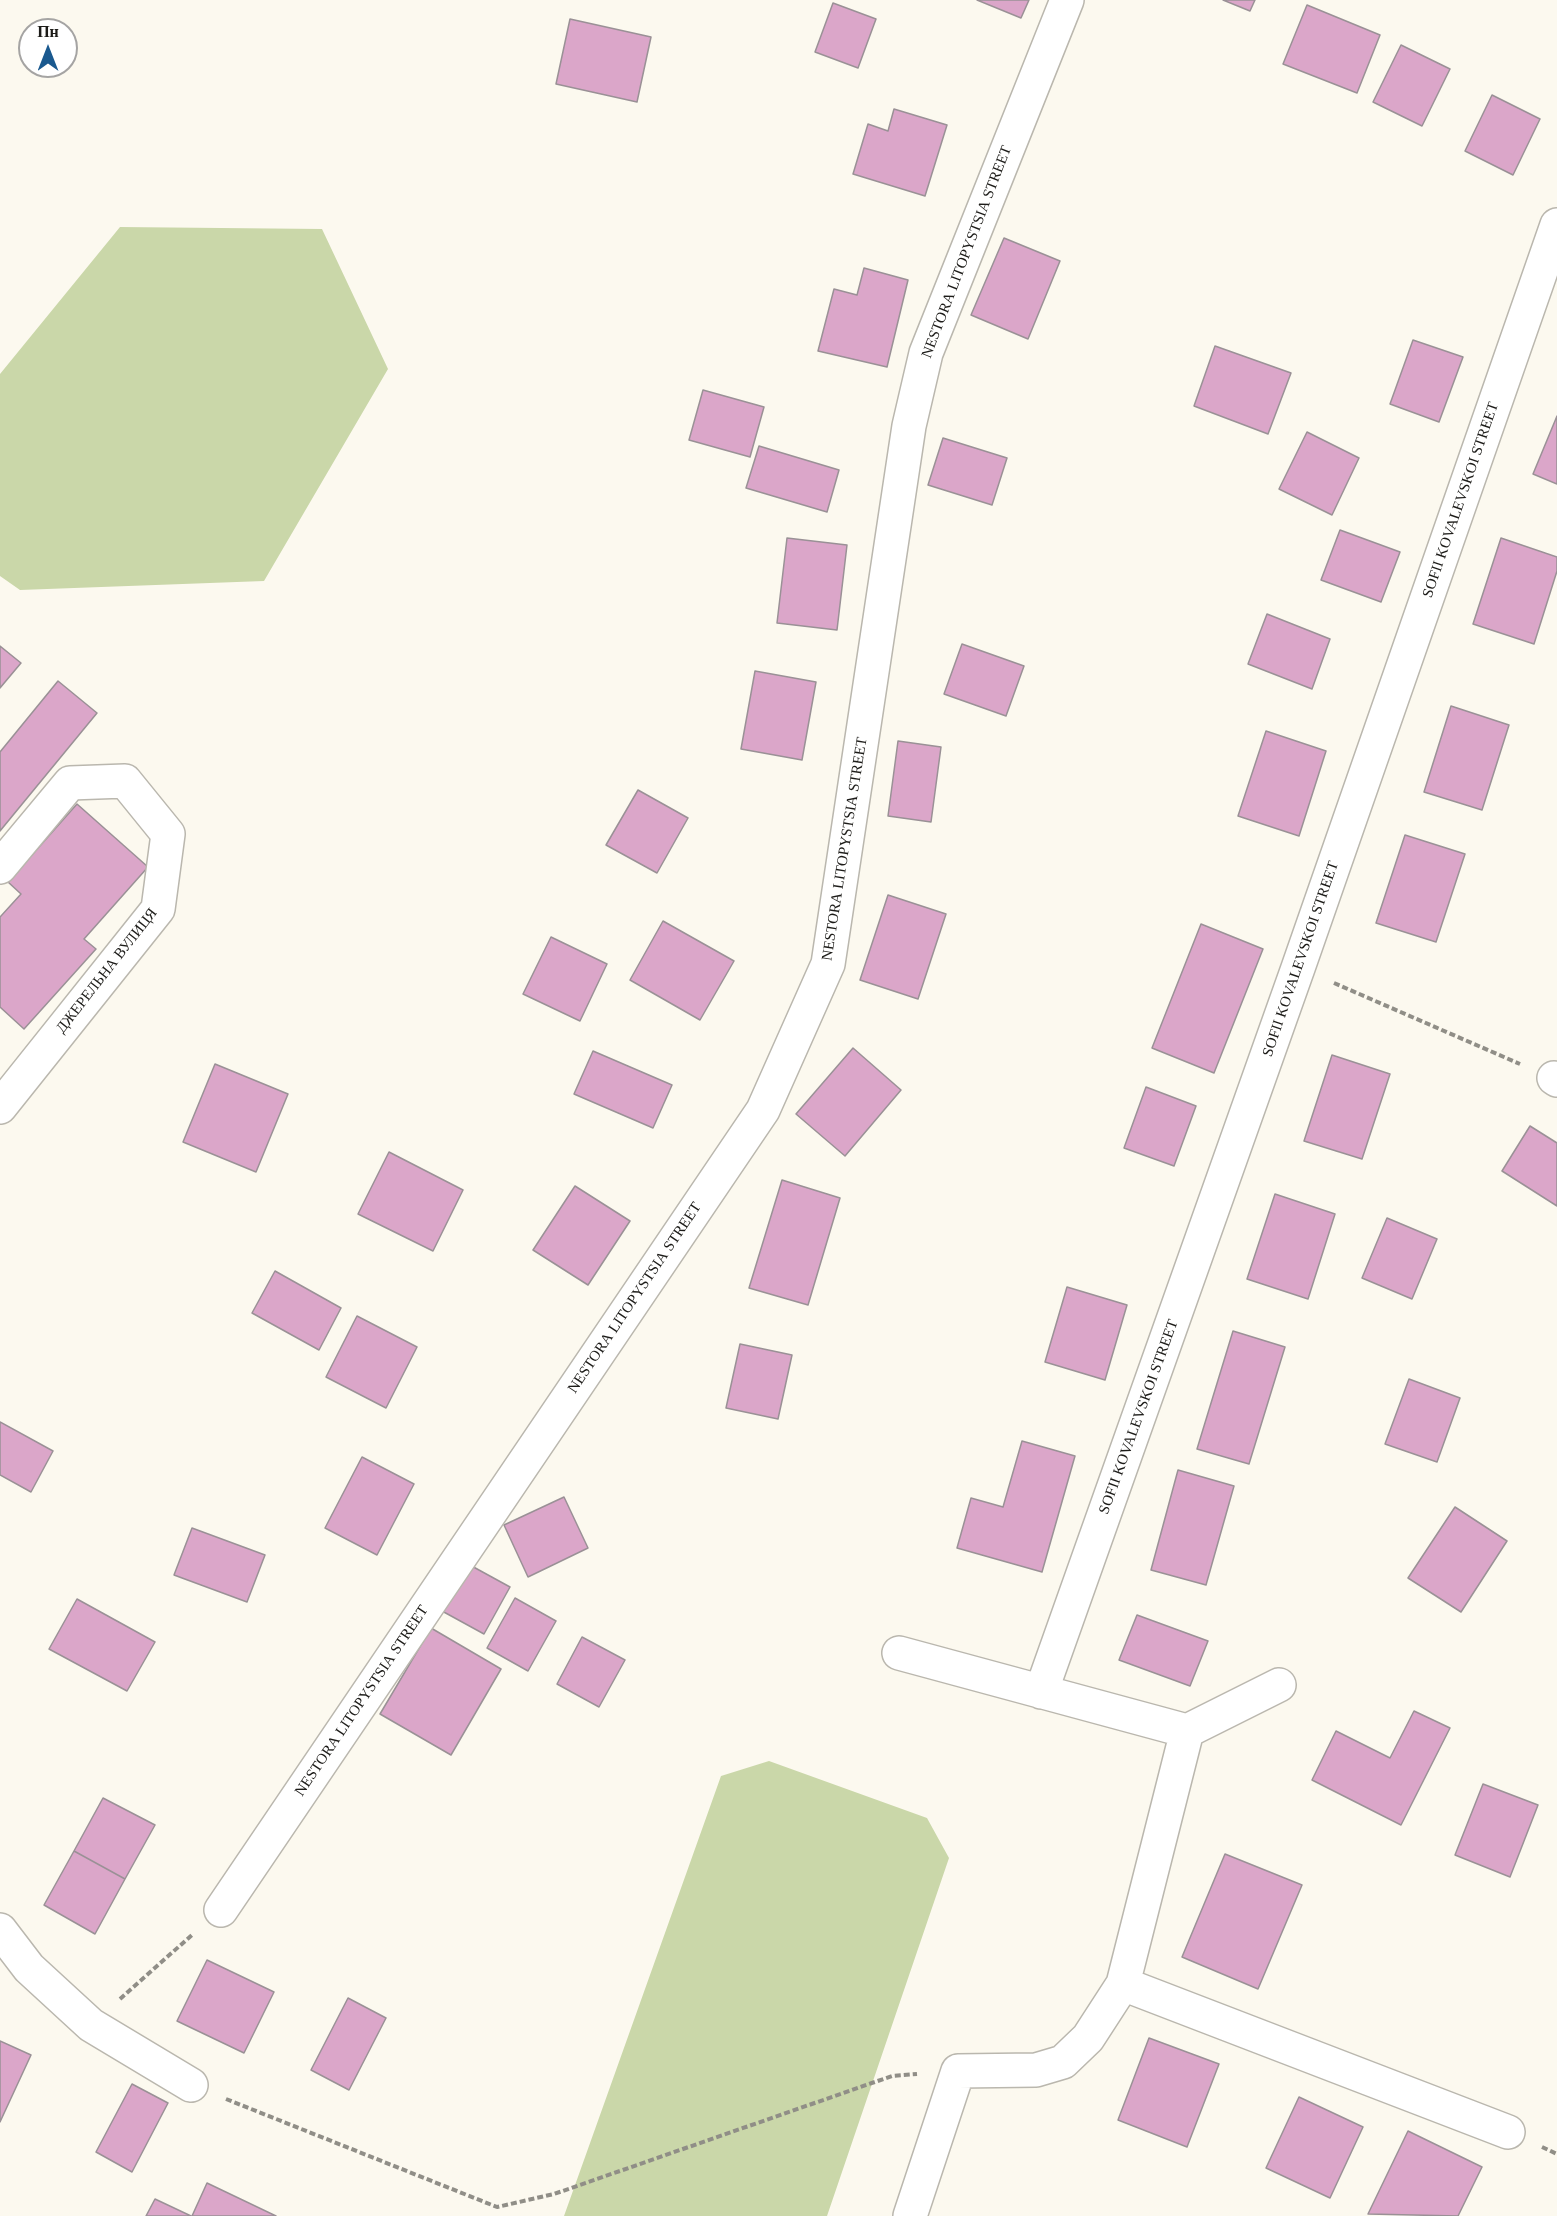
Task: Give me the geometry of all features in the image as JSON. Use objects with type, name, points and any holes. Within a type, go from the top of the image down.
[{"type":"street","name":"NESTORA LITOPYSTSIA STREET","points":[[220,1910],[763,1110],[828,964],[909,426],[926,353],[1067,0]]},
{"type":"street","name":"SOFII KOVALEVSKOI STREET","points":[[1041,1692],[1298,968],[1557,225]]},
{"type":"street","name":"ДЖЕРЕЛЬНА ВУЛИЦЯ","points":[[0,867],[70,783],[125,781],[168,834],[158,909],[0,1107]]},
{"type":"street","points":[[899,1653],[1187,1731],[1280,1685]]},
{"type":"street","points":[[910,2216],[958,2071],[1036,2070],[1063,2062],[1088,2038],[1123,1984],[1187,1731]]},
{"type":"street","points":[[0,1930],[29,1968],[90,2025],[191,2085]]},
{"type":"street","points":[[1123,1984],[1508,2132]]},
{"type":"path","points":[[1298,968],[1555,1079]]},
{"type":"path","points":[[90,2025],[220,1910]]},
{"type":"path","points":[[191,2085],[497,2207],[554,2194],[892,2076],[958,2071]]},
{"type":"green space","points":[[120,227],[322,229],[388,369],[264,581],[20,590],[0,576],[0,374]]},
{"type":"green space","points":[[769,1761],[927,1818],[949,1858],[827,2216],[564,2216],[721,1776]]},
{"type":"building","points":[[977,0],[1029,0],[1021,18]]},
{"type":"building","points":[[1223,0],[1255,0],[1250,11]]},
{"type":"building","points":[[833,3],[876,19],[858,68],[815,52]]},
{"type":"building","points":[[1307,5],[1380,35],[1357,93],[1283,64]]},
{"type":"building","points":[[570,19],[651,37],[637,102],[556,84]]},
{"type":"building","points":[[1401,45],[1450,69],[1422,126],[1373,102]]},
{"type":"building","points":[[1492,95],[1540,119],[1513,175],[1465,151]]},
{"type":"building","points":[[894,109],[947,125],[925,196],[853,174],[868,124],[888,131]]},
{"type":"building","points":[[1004,238],[1060,261],[1028,339],[971,315]]},
{"type":"building","points":[[864,268],[908,280],[887,367],[818,351],[834,289],[857,295]]},
{"type":"building","points":[[1413,340],[1463,357],[1439,422],[1390,404]]},
{"type":"building","points":[[1215,346],[1291,373],[1268,434],[1194,406]]},
{"type":"building","points":[[703,390],[764,407],[750,457],[689,440]]},
{"type":"building","points":[[1557,416],[1557,484],[1533,474]]},
{"type":"building","points":[[1307,432],[1359,458],[1332,515],[1279,489]]},
{"type":"building","points":[[943,438],[1007,458],[992,505],[928,485]]},
{"type":"building","points":[[759,446],[839,470],[827,512],[746,488]]},
{"type":"building","points":[[1340,530],[1400,552],[1381,602],[1321,580]]},
{"type":"building","points":[[787,538],[847,545],[837,630],[777,623]]},
{"type":"building","points":[[1501,538],[1557,557],[1557,571],[1534,644],[1473,624]]},
{"type":"building","points":[[1267,614],[1330,639],[1312,689],[1248,664]]},
{"type":"building","points":[[962,644],[1024,666],[1006,716],[944,694]]},
{"type":"building","points":[[0,646],[21,663],[0,688]]},
{"type":"building","points":[[755,671],[816,682],[802,760],[741,749]]},
{"type":"building","points":[[58,681],[97,713],[0,831],[0,752]]},
{"type":"building","points":[[1451,706],[1509,725],[1482,810],[1424,792]]},
{"type":"building","points":[[1266,731],[1326,751],[1299,836],[1238,816]]},
{"type":"building","points":[[898,741],[941,747],[931,822],[888,816]]},
{"type":"building","points":[[638,790],[688,818],[657,873],[606,845]]},
{"type":"building","points":[[77,804],[148,867],[84,939],[96,949],[24,1029],[0,1007],[0,917],[21,894],[8,882]]},
{"type":"building","points":[[1405,835],[1465,854],[1436,942],[1376,923]]},
{"type":"building","points":[[888,895],[946,914],[918,999],[860,980]]},
{"type":"building","points":[[663,921],[734,961],[700,1020],[630,980]]},
{"type":"building","points":[[1201,924],[1263,949],[1214,1073],[1152,1048]]},
{"type":"building","points":[[551,937],[607,964],[580,1021],[523,994]]},
{"type":"building","points":[[853,1048],[901,1090],[845,1156],[796,1114]]},
{"type":"building","points":[[593,1051],[672,1085],[653,1128],[574,1094]]},
{"type":"building","points":[[1332,1055],[1390,1074],[1362,1159],[1304,1141]]},
{"type":"building","points":[[215,1064],[288,1094],[256,1172],[183,1142]]},
{"type":"building","points":[[1146,1087],[1196,1106],[1174,1166],[1124,1148]]},
{"type":"building","points":[[1530,1126],[1557,1143],[1557,1206],[1502,1171]]},
{"type":"building","points":[[389,1152],[463,1190],[433,1251],[358,1214]]},
{"type":"building","points":[[782,1180],[840,1198],[808,1305],[749,1288]]},
{"type":"building","points":[[575,1186],[630,1221],[588,1285],[533,1250]]},
{"type":"building","points":[[1275,1194],[1335,1214],[1308,1299],[1247,1279]]},
{"type":"building","points":[[1387,1218],[1437,1239],[1412,1299],[1362,1278]]},
{"type":"building","points":[[275,1271],[341,1308],[319,1350],[252,1313]]},
{"type":"building","points":[[1067,1287],[1127,1305],[1105,1380],[1045,1362]]},
{"type":"building","points":[[357,1316],[417,1347],[386,1408],[326,1377]]},
{"type":"building","points":[[1233,1331],[1285,1347],[1249,1464],[1197,1449]]},
{"type":"building","points":[[740,1344],[792,1355],[778,1419],[726,1408]]},
{"type":"building","points":[[1409,1379],[1460,1398],[1437,1462],[1385,1444]]},
{"type":"building","points":[[0,1422],[53,1451],[31,1492],[0,1475]]},
{"type":"building","points":[[1022,1441],[1075,1456],[1042,1572],[957,1548],[971,1498],[1003,1507]]},
{"type":"building","points":[[362,1457],[414,1484],[377,1555],[325,1528]]},
{"type":"building","points":[[1178,1470],[1234,1486],[1206,1585],[1151,1570]]},
{"type":"building","points":[[564,1497],[588,1548],[528,1577],[504,1525]]},
{"type":"building","points":[[1455,1507],[1507,1541],[1461,1612],[1408,1578]]},
{"type":"building","points":[[192,1528],[265,1555],[247,1602],[174,1575]]},
{"type":"building","points":[[468,1564],[510,1587],[484,1634],[442,1611]]},
{"type":"building","points":[[515,1598],[556,1621],[528,1671],[487,1648]]},
{"type":"building","points":[[77,1599],[155,1642],[127,1691],[49,1649]]},
{"type":"building","points":[[1137,1615],[1208,1641],[1190,1686],[1119,1660]]},
{"type":"building","points":[[431,1628],[501,1669],[451,1755],[380,1714]]},
{"type":"building","points":[[582,1637],[625,1660],[599,1707],[557,1684]]},
{"type":"building","points":[[1414,1711],[1450,1728],[1401,1825],[1312,1780],[1336,1731],[1390,1758]]},
{"type":"building","points":[[1483,1784],[1538,1805],[1510,1877],[1455,1855]]},
{"type":"building","points":[[103,1798],[155,1825],[125,1879],[74,1851]]},
{"type":"building","points":[[74,1851],[125,1879],[95,1934],[44,1905]]},
{"type":"building","points":[[1225,1854],[1302,1885],[1258,1989],[1182,1957]]},
{"type":"building","points":[[207,1960],[274,1992],[244,2053],[177,2021]]},
{"type":"building","points":[[348,1998],[386,2018],[349,2090],[311,2070]]},
{"type":"building","points":[[1149,2038],[1219,2064],[1187,2147],[1118,2120]]},
{"type":"building","points":[[0,2041],[31,2055],[0,2122]]},
{"type":"building","points":[[132,2084],[168,2103],[132,2172],[96,2152]]},
{"type":"building","points":[[1299,2097],[1363,2127],[1330,2198],[1266,2168]]},
{"type":"building","points":[[1408,2131],[1482,2167],[1458,2216],[1368,2214]]},
{"type":"building","points":[[207,2183],[276,2216],[192,2216]]},
{"type":"building","points":[[155,2199],[191,2216],[146,2216]]}]
